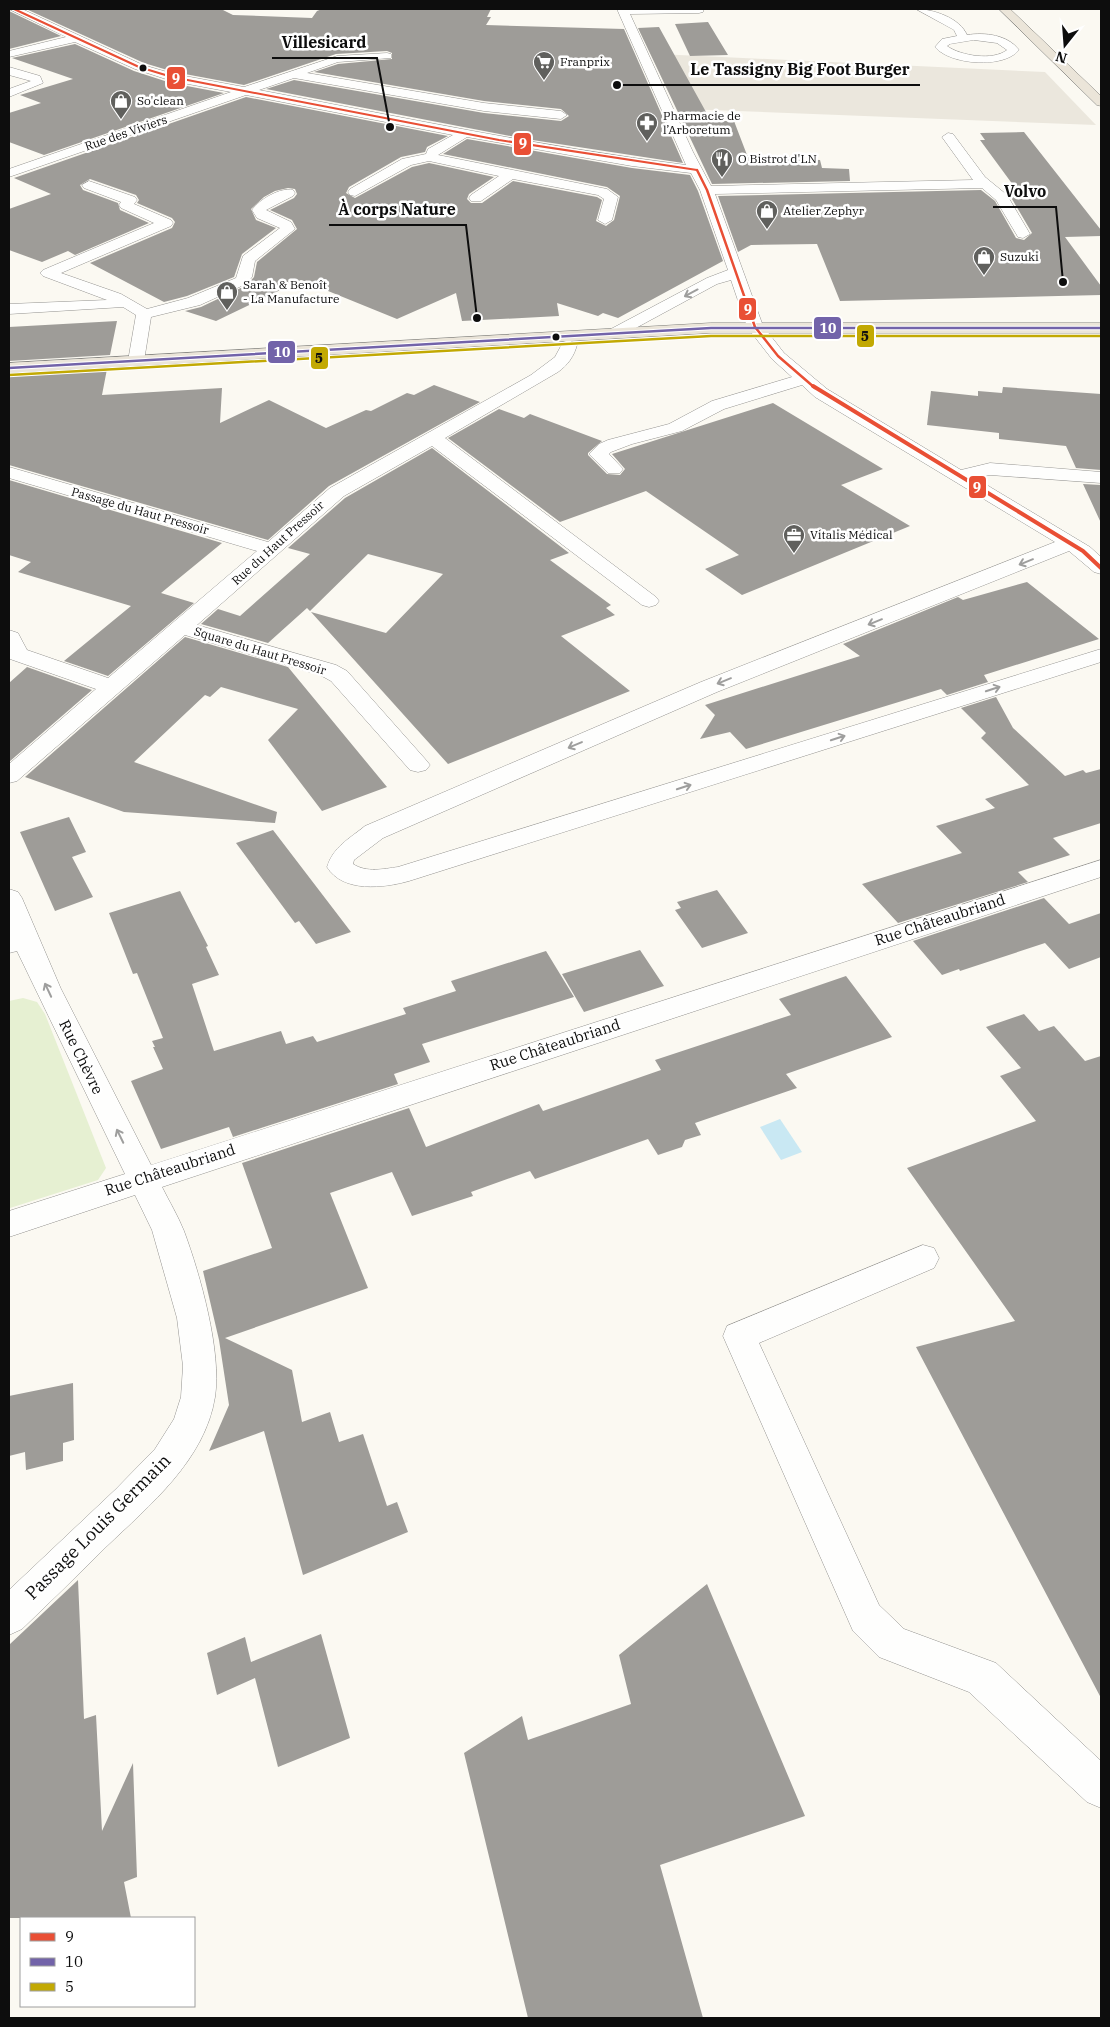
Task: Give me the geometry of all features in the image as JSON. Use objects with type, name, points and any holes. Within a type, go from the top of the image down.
[{"type":"main road","points":[[1004,9],[1101,102]]},
{"type":"main road","points":[[9,378],[760,335],[1101,328]]},
{"type":"main road","points":[[9,368],[615,333],[760,335],[1101,345]]},
{"type":"street","points":[[9,11],[15,9],[154,72],[465,133],[632,162],[697,170]]},
{"type":"street","points":[[921,9],[960,28],[963,37]]},
{"type":"street","points":[[699,10],[623,10],[672,116],[686,152],[707,190],[735,273],[760,335],[804,380],[821,393],[1083,551],[1101,568]]},
{"type":"street","points":[[963,37],[996,40],[1011,46],[1013,50],[1005,56],[973,58],[952,54],[941,47],[946,41],[963,37]]},
{"type":"street","points":[[9,54],[76,38]]},
{"type":"street","name":"Rue des Viviers","points":[[9,173],[337,59],[386,56]]},
{"type":"street","points":[[9,71],[36,79],[37,83],[9,93]]},
{"type":"street","points":[[293,74],[484,107],[561,115]]},
{"type":"street","points":[[431,157],[433,152],[465,133]]},
{"type":"street","points":[[948,137],[968,166],[1002,198],[1023,234]]},
{"type":"street","points":[[355,192],[407,162],[431,157],[439,161],[602,192],[610,197],[605,220]]},
{"type":"street","points":[[476,198],[510,175]]},
{"type":"street","points":[[707,190],[985,184]]},
{"type":"street","points":[[89,185],[130,200],[126,205],[166,223],[48,273],[142,310],[144,314],[136,361]]},
{"type":"street","points":[[144,314],[189,305],[241,281],[244,277],[248,259],[288,229],[286,225],[262,215],[259,210],[288,193]]},
{"type":"street","points":[[615,333],[712,281],[735,273]]},
{"type":"street","points":[[9,309],[128,303]]},
{"type":"street","name":"Rue du Haut Pressoir","points":[[9,776],[272,549],[319,505],[337,492],[432,437],[537,379],[559,364],[567,354],[569,345]]},
{"type":"street","points":[[614,469],[598,454],[602,450],[621,441],[646,437],[685,424],[717,405],[804,380]]},
{"type":"street","points":[[432,437],[649,601]]},
{"type":"street","points":[[958,476],[990,469],[1101,477]]},
{"type":"street","name":"Passage du Haut Pressoir","points":[[9,472],[272,549]]},
{"type":"street","points":[[1071,544],[709,688],[374,832],[342,856],[340,867],[348,875],[368,880],[400,875],[1101,655]]},
{"type":"street","name":"Square du Haut Pressoir","points":[[182,627],[328,670],[339,676],[418,765]]},
{"type":"street","points":[[9,636],[18,654],[112,687]]},
{"type":"street","name":"Rue Châteaubriand","points":[[9,1224],[142,1179],[1101,868]]},
{"type":"street","name":"Rue Chèvre","points":[[9,898],[16,939],[47,989],[142,1179]]},
{"type":"street","name":"Passage Louis Germain","points":[[9,1616],[129,1502],[167,1462],[189,1426],[198,1397],[200,1366],[193,1318],[168,1230],[142,1179]]},
{"type":"street","points":[[923,1258],[739,1336],[866,1618],[892,1644],[982,1677],[1101,1788]]},
{"type":"green space","points":[[23,998],[37,1002],[45,1014],[106,1168],[98,1180],[10,1208],[9,1001]]},
{"type":"shaded area","points":[[658,54],[1045,72],[1096,125],[684,109]]},
{"type":"water","points":[[780,1119],[802,1152],[781,1160],[760,1127]]},
{"type":"building","points":[[26,9],[221,9],[233,15],[312,18],[317,11],[322,9],[491,9],[487,17],[491,17],[486,25],[624,29],[683,163],[526,139],[266,89],[294,80],[484,113],[561,121],[569,116],[561,109],[484,101],[314,72],[338,64],[392,59],[392,53],[387,51],[336,54],[244,85],[174,72],[144,63]]},
{"type":"building","points":[[9,11],[61,36],[9,49]]},
{"type":"building","points":[[708,22],[728,55],[690,56],[675,24]]},
{"type":"building","points":[[659,27],[711,121],[734,121],[747,155],[792,156],[792,159],[820,160],[822,168],[849,169],[850,181],[712,184],[638,28]]},
{"type":"building","points":[[75,44],[134,71],[171,83],[224,93],[44,155],[9,142],[9,113],[41,103],[20,95],[73,79],[12,58]]},
{"type":"building","points":[[246,97],[448,136],[427,147],[425,152],[401,157],[349,187],[346,193],[355,198],[412,167],[429,163],[494,177],[469,194],[467,199],[471,203],[482,203],[513,181],[597,197],[602,200],[596,221],[606,226],[614,220],[620,196],[607,187],[443,154],[467,139],[632,168],[690,175],[698,191],[723,261],[618,318],[603,313],[598,316],[557,303],[559,316],[462,321],[456,293],[397,319],[301,280],[216,321],[185,311],[201,307],[247,285],[254,277],[257,262],[297,229],[292,220],[270,210],[294,198],[297,194],[295,189],[288,188],[275,191],[264,197],[251,209],[256,220],[276,228],[242,254],[234,277],[187,296],[164,302],[90,263],[172,228],[175,222],[172,218],[137,203],[139,200],[136,195],[90,179],[80,185],[83,190],[118,203],[120,210],[149,223],[75,255],[68,251],[42,262],[9,250],[9,209],[51,194],[14,178]]},
{"type":"building","points":[[1024,132],[1101,230],[1101,236],[1065,237],[1101,286],[1101,295],[840,301],[817,244],[751,245],[738,252],[718,196],[981,190],[995,201],[1016,238],[1024,240],[1032,233],[1009,194],[1003,189],[1016,189],[980,140],[985,140],[980,133]]},
{"type":"building","points":[[117,321],[110,355],[9,361],[9,327]]},
{"type":"building","points":[[107,369],[102,395],[222,388],[220,423],[269,400],[326,428],[366,410],[371,411],[407,393],[414,395],[434,385],[480,402],[329,486],[268,540],[9,465],[9,375]]},
{"type":"building","points":[[1003,387],[1101,394],[1101,470],[1076,468],[1066,446],[999,439],[999,433],[927,425],[931,391],[978,396],[978,391],[1002,393]]},
{"type":"building","points":[[773,403],[883,469],[841,485],[910,526],[742,595],[705,569],[739,555],[646,491],[560,522],[448,438],[499,409],[524,418],[530,414],[602,441],[588,455],[607,474],[620,475],[625,469],[612,454]]},
{"type":"building","points":[[432,448],[569,553],[550,560],[611,605],[606,608],[615,615],[561,636],[630,691],[448,764],[311,612],[386,633],[443,574],[368,554],[310,611],[307,608],[268,643],[201,624],[218,609],[240,616],[310,554],[288,548],[345,498]]},
{"type":"building","points":[[9,480],[222,543],[161,593],[194,603],[108,676],[64,661],[131,606],[18,572],[31,562],[9,555]]},
{"type":"building","points":[[1083,484],[1101,485],[1101,523]]},
{"type":"building","points":[[1027,582],[1099,639],[984,675],[988,682],[947,695],[941,689],[746,749],[730,732],[700,739],[715,715],[705,705],[860,656],[843,644],[958,597],[963,600]]},
{"type":"building","points":[[185,637],[288,667],[387,787],[322,811],[268,740],[298,709],[221,687],[210,697],[205,695],[134,762],[277,812],[275,823],[124,812],[25,777]]},
{"type":"building","points":[[27,667],[92,690],[9,762],[9,683]]},
{"type":"building","points":[[996,697],[1013,728],[1065,776],[1083,770],[1086,773],[1101,769],[1101,823],[1053,838],[1070,855],[1018,872],[1028,882],[898,923],[862,884],[962,853],[936,826],[995,808],[985,799],[1029,785],[981,738],[986,733],[961,708]]},
{"type":"building","points":[[69,817],[86,852],[72,857],[93,897],[55,911],[20,832]]},
{"type":"building","points":[[273,830],[351,932],[316,944],[299,921],[295,923],[236,843]]},
{"type":"building","points":[[717,890],[748,933],[702,948],[675,910],[681,908],[677,902]]},
{"type":"building","points":[[180,891],[208,946],[206,947],[219,975],[192,984],[214,1051],[281,1031],[286,1044],[313,1036],[317,1042],[406,1014],[403,1008],[456,991],[451,981],[546,951],[574,997],[422,1044],[430,1062],[394,1074],[398,1084],[233,1137],[229,1127],[161,1149],[131,1081],[163,1069],[152,1041],[163,1038],[137,973],[133,974],[109,913]]},
{"type":"building","points":[[1044,898],[1069,924],[1101,913],[1101,957],[1069,969],[1045,943],[960,971],[959,969],[942,975],[913,941]]},
{"type":"building","points":[[640,950],[664,986],[584,1012],[562,974]]},
{"type":"building","points":[[846,976],[892,1037],[786,1074],[797,1088],[695,1123],[701,1135],[685,1140],[682,1147],[658,1155],[648,1139],[535,1179],[530,1171],[471,1192],[473,1196],[412,1216],[392,1172],[330,1193],[368,1288],[225,1338],[292,1370],[302,1422],[330,1412],[339,1442],[363,1434],[387,1506],[397,1502],[408,1532],[303,1575],[264,1431],[209,1451],[229,1405],[219,1340],[203,1271],[272,1248],[242,1163],[409,1108],[426,1147],[539,1104],[543,1111],[661,1070],[655,1060],[791,1015],[779,999]]},
{"type":"building","points":[[1024,1014],[1039,1031],[1054,1026],[1085,1061],[1101,1056],[1101,1698],[916,1347],[1015,1321],[907,1168],[1036,1121],[1000,1076],[1021,1068],[986,1027]]},
{"type":"building","points":[[73,1383],[74,1440],[63,1443],[63,1461],[26,1470],[25,1452],[9,1456],[9,1396]]},
{"type":"building","points":[[78,1580],[84,1719],[96,1715],[102,1831],[133,1763],[137,1877],[124,1882],[131,1917],[9,1918],[9,1645]]},
{"type":"building","points":[[707,1584],[805,1816],[660,1865],[703,2018],[528,2018],[464,1753],[522,1716],[528,1740],[631,1704],[619,1655]]},
{"type":"building","points":[[321,1634],[350,1738],[278,1767],[255,1678],[217,1695],[207,1653],[245,1637],[251,1662]]},
{"type":"transit line","name":"9","points":[[14,9],[139,67],[172,77],[499,140],[697,170]]},
{"type":"transit line","name":"9","points":[[697,170],[707,190],[755,327],[778,356],[821,393],[1083,551],[1101,568]]},
{"type":"transit line","name":"10","points":[[9,368],[711,328],[1101,328]]},
{"type":"transit line","name":"5","points":[[9,375],[711,336],[1101,336]]},
{"type":"place","name":"Franprix","points":[[544,81]]},
{"type":"place","name":"Le Tassigny Big Foot Burger","points":[[617,85]]},
{"type":"place","name":"So'clean","points":[[121,120]]},
{"type":"place","name":"Villesicard","points":[[390,127]]},
{"type":"place","name":"Pharmacie de l’Arboretum","points":[[647,142]]},
{"type":"place","name":"O Bistrot d'LN","points":[[722,178]]},
{"type":"place","name":"Atelier Zephyr","points":[[767,230]]},
{"type":"place","name":"Suzuki","points":[[984,276]]},
{"type":"place","name":"Volvo","points":[[1063,282]]},
{"type":"place","name":"Sarah & Benoît - La Manufacture","points":[[227,311]]},
{"type":"place","name":"À corps Nature","points":[[477,318]]},
{"type":"place","name":"Vitalis Médical","points":[[794,554]]}]
